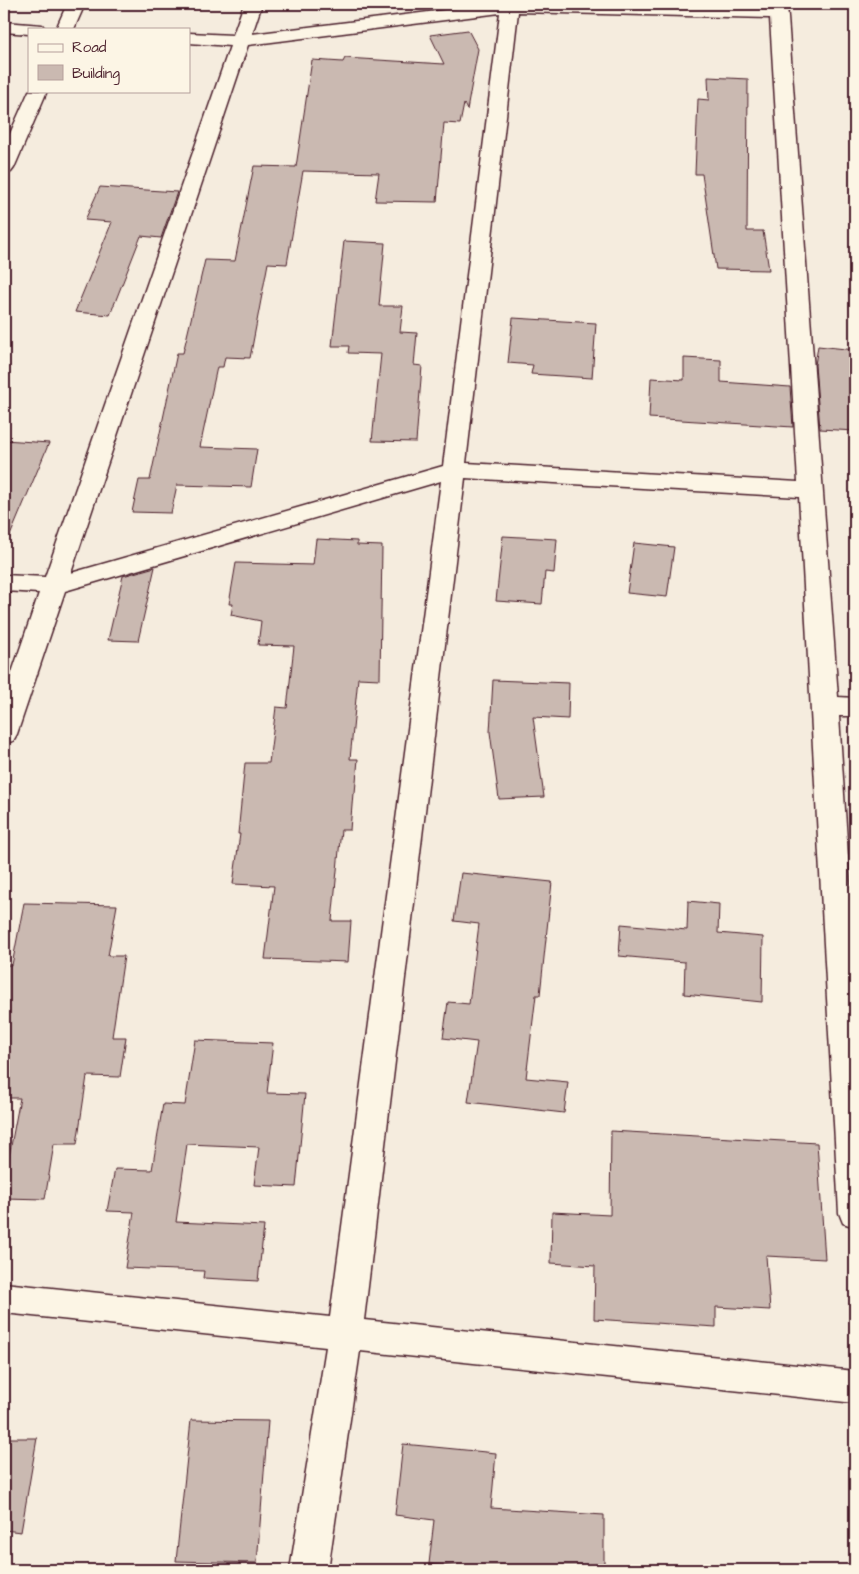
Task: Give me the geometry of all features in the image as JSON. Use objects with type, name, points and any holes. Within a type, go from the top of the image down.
[{"type":"street","points":[[65,28],[76,4]]},
{"type":"street","points":[[4,734],[253,4]]},
{"type":"street","points":[[309,1570],[345,1333],[454,470],[510,6]]},
{"type":"street","points":[[190,38],[240,40],[510,6],[778,9],[825,706],[847,961],[855,1213]]},
{"type":"street","points":[[4,27],[28,28]]},
{"type":"street","points":[[4,168],[38,92]]},
{"type":"street","points":[[4,583],[54,586],[454,470],[810,490]]},
{"type":"street","points":[[825,706],[855,707]]},
{"type":"street","points":[[4,1298],[855,1387]]},
{"type":"building","points":[[468,30],[478,49],[467,110],[464,104],[460,124],[444,123],[437,202],[375,201],[379,173],[303,171],[287,264],[268,263],[250,358],[225,357],[223,367],[217,367],[200,447],[257,449],[251,487],[177,485],[171,513],[132,512],[139,480],[150,480],[177,353],[183,353],[205,260],[235,261],[254,166],[296,167],[312,60],[343,62],[345,58],[444,64],[430,35]]},
{"type":"building","points":[[708,77],[748,79],[747,231],[763,231],[769,270],[716,269],[702,174],[695,174],[698,99],[709,100]]},
{"type":"building","points":[[100,187],[177,192],[161,238],[141,236],[110,315],[75,312],[112,222],[85,220]]},
{"type":"building","points":[[344,241],[385,243],[379,306],[403,306],[400,332],[417,333],[414,365],[422,366],[416,442],[372,441],[381,354],[348,353],[349,346],[332,346]]},
{"type":"building","points":[[513,318],[596,323],[592,378],[531,374],[533,365],[508,363]]},
{"type":"building","points":[[818,346],[855,350],[855,431],[820,429],[815,365]]},
{"type":"building","points":[[684,358],[721,360],[721,382],[790,387],[793,427],[649,418],[651,378],[684,380]]},
{"type":"building","points":[[4,440],[49,443],[4,550]]},
{"type":"building","points":[[503,536],[557,539],[554,573],[545,572],[542,604],[496,601]]},
{"type":"building","points":[[316,539],[357,541],[357,545],[382,546],[380,679],[358,678],[350,759],[358,759],[355,793],[353,793],[350,830],[341,830],[332,921],[351,921],[348,962],[265,959],[274,886],[233,884],[240,834],[238,834],[245,763],[269,763],[276,707],[287,708],[294,646],[258,645],[261,621],[231,615],[233,604],[229,604],[236,563],[313,565]]},
{"type":"building","points":[[634,543],[674,547],[667,597],[627,593]]},
{"type":"building","points":[[155,567],[138,641],[108,640],[123,576]]},
{"type":"building","points":[[493,680],[569,683],[568,719],[533,717],[544,797],[499,799],[490,732]]},
{"type":"building","points":[[461,873],[552,882],[540,995],[536,995],[526,1078],[568,1082],[564,1113],[468,1102],[477,1042],[443,1038],[448,1002],[469,1004],[479,924],[454,921]]},
{"type":"building","points":[[688,901],[719,904],[718,933],[763,937],[762,1002],[684,994],[685,962],[619,956],[621,924],[687,930]]},
{"type":"building","points":[[24,903],[117,905],[108,956],[124,956],[112,1037],[126,1037],[120,1077],[87,1076],[77,1144],[54,1144],[45,1199],[4,1198],[4,1183],[20,1098],[4,1098],[4,965],[12,965]]},
{"type":"building","points":[[195,1040],[273,1043],[267,1093],[305,1094],[296,1187],[254,1185],[259,1147],[187,1144],[176,1222],[264,1226],[258,1281],[203,1278],[204,1271],[125,1268],[134,1212],[107,1211],[115,1169],[152,1170],[163,1104],[185,1105]]},
{"type":"building","points":[[611,1131],[817,1143],[825,1259],[766,1256],[770,1310],[716,1307],[716,1327],[594,1319],[595,1266],[551,1263],[552,1212],[610,1215]]},
{"type":"building","points":[[191,1420],[268,1421],[257,1563],[176,1561]]},
{"type":"building","points":[[4,1438],[37,1438],[21,1532],[4,1530]]},
{"type":"building","points":[[403,1444],[496,1453],[491,1508],[604,1515],[604,1570],[464,1570],[464,1568],[429,1564],[434,1520],[395,1515]]}]
